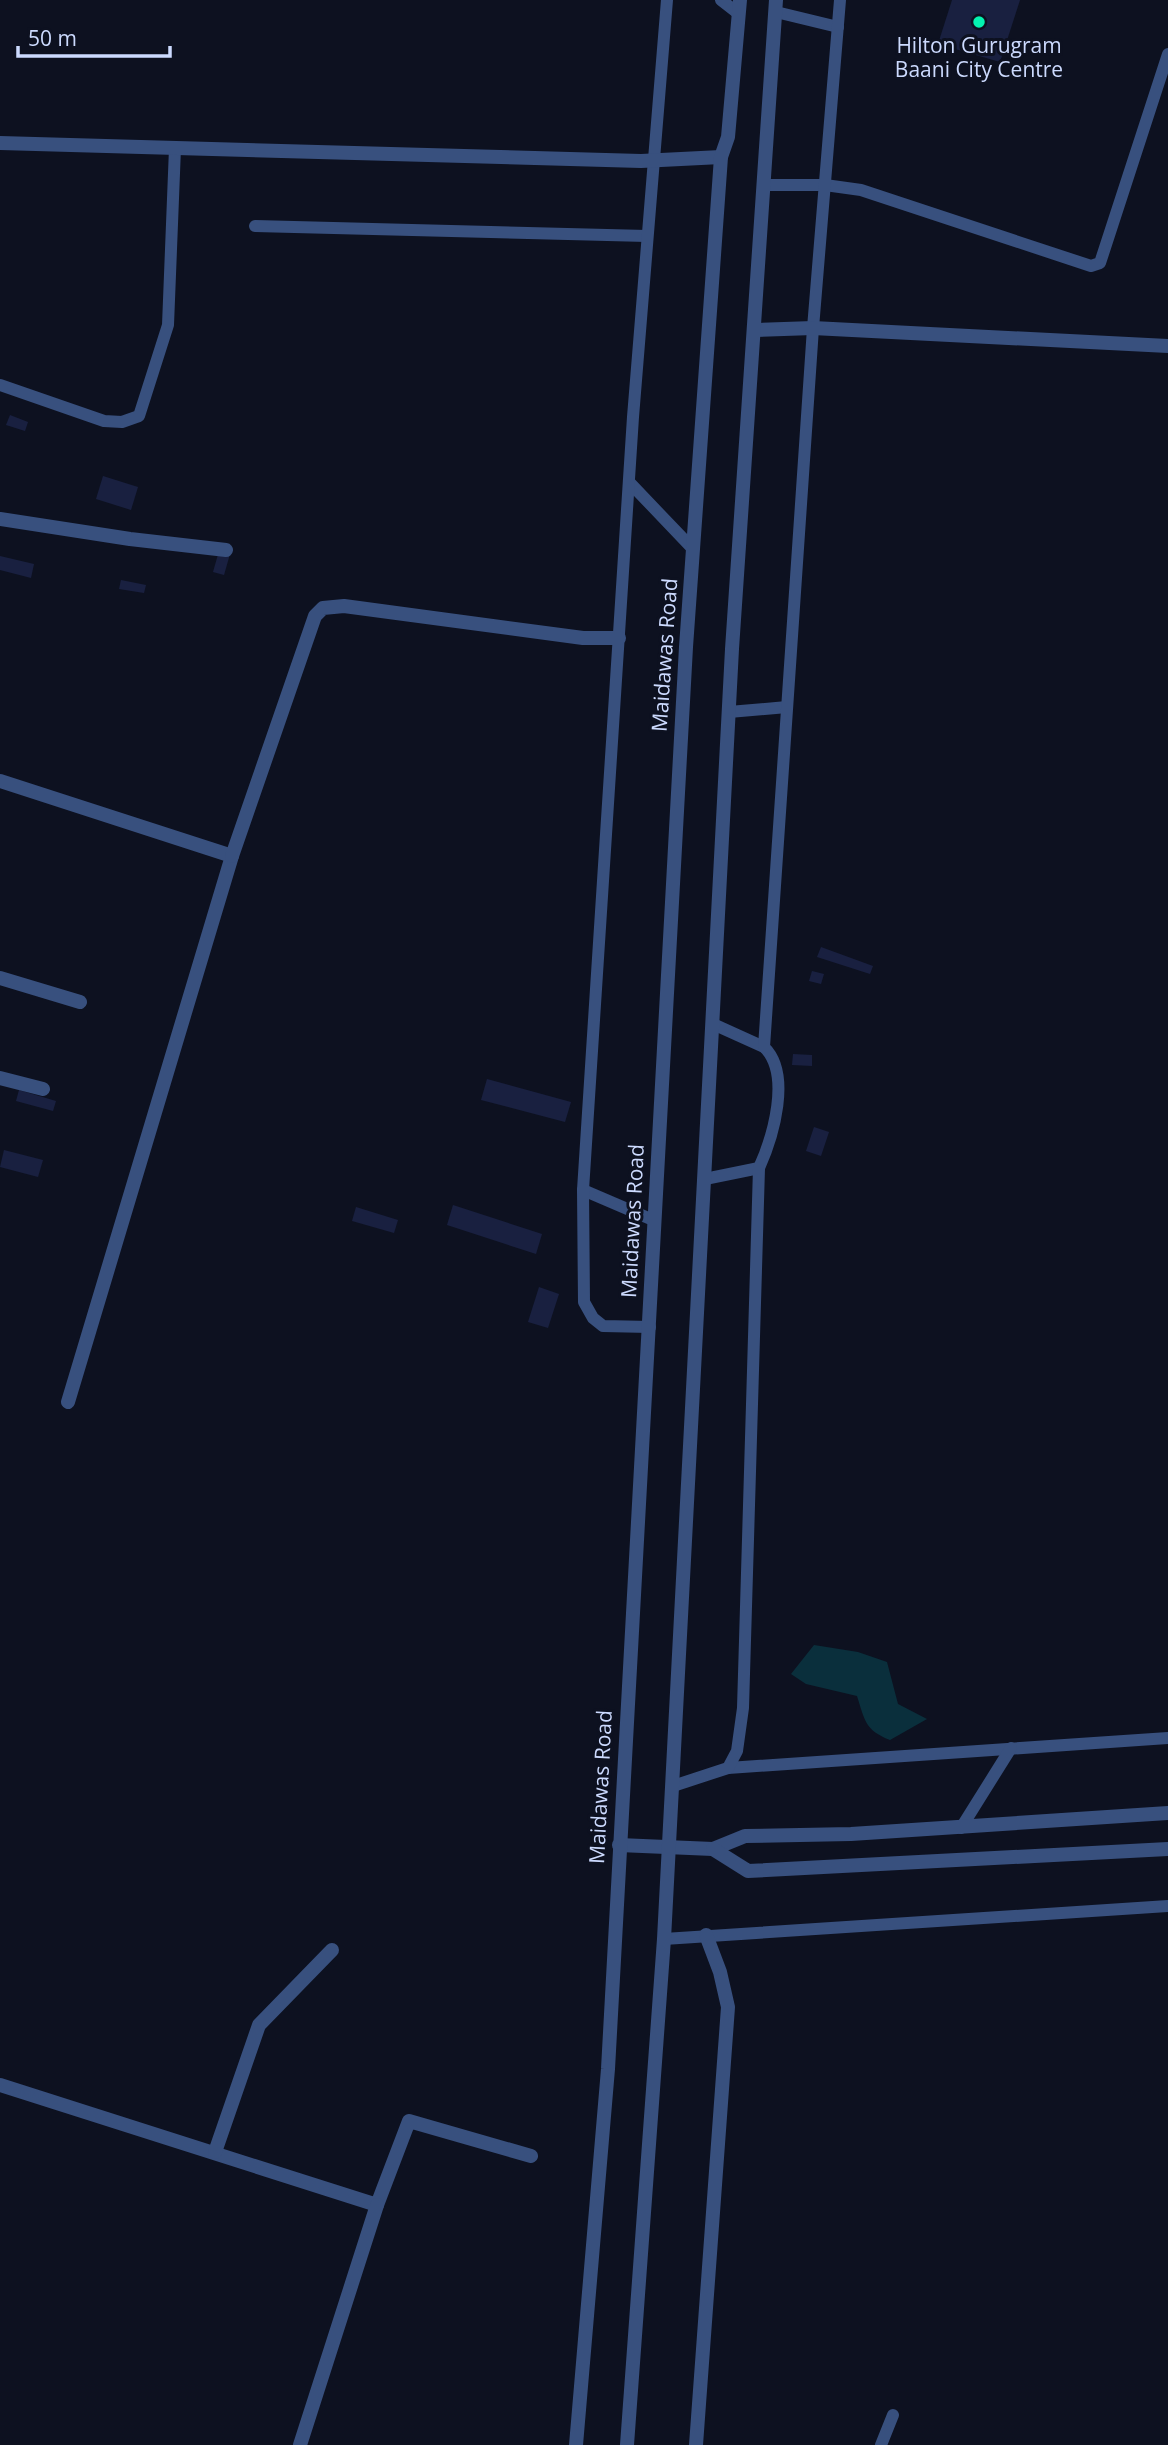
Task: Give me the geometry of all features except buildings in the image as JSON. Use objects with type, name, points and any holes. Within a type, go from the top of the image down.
[{"type":"street","points":[[627,2445],[664,1938],[729,712],[776,6]]},
{"type":"street","name":"Maidawas Road","points":[[576,2445],[608,2068],[650,1328],[653,1220],[693,549],[721,157],[728,137],[739,7]]},
{"type":"street","points":[[0,143],[653,160],[721,157]]},
{"type":"street","points":[[754,330],[813,328],[1168,346]]},
{"type":"street","points":[[0,519],[130,539],[226,550]]},
{"type":"street","points":[[68,1402],[232,856],[315,616],[323,608],[344,606],[583,638],[619,638]]},
{"type":"street","points":[[0,781],[232,856]]},
{"type":"street","points":[[0,978],[80,1002]]},
{"type":"street","points":[[0,1078],[43,1089]]},
{"type":"street","points":[[713,1849],[745,1836],[961,1828],[1168,1813]]},
{"type":"street","points":[[619,1845],[669,1845],[713,1849],[748,1871],[1168,1849]]},
{"type":"street","points":[[696,2445],[728,2007],[720,1972],[706,1936]]},
{"type":"street","points":[[215,2152],[259,2025],[332,1950]]},
{"type":"street","points":[[0,2085],[377,2205]]},
{"type":"street","points":[[300,2445],[377,2205],[409,2122],[531,2156]]},
{"type":"lane","points":[[650,1328],[603,1326],[593,1318],[584,1301],[583,1190],[629,482],[667,0]]},
{"type":"lane","points":[[721,0],[739,7]]},
{"type":"lane","points":[[764,1047],[813,328],[840,0]]},
{"type":"lane","points":[[776,6],[838,27]]},
{"type":"lane","points":[[764,185],[825,185],[861,190],[1091,266],[1100,263],[1168,54]]},
{"type":"lane","points":[[0,385],[104,421],[122,422],[139,416],[168,325],[175,148]]},
{"type":"lane","points":[[255,226],[647,236]]},
{"type":"lane","points":[[629,482],[693,549]]},
{"type":"lane","points":[[729,712],[787,707]]},
{"type":"lane","points":[[713,1024],[764,1047],[772,1055],[777,1075],[776,1119],[759,1168],[743,1708],[737,1751],[728,1768]]},
{"type":"lane","points":[[705,1179],[759,1168]]},
{"type":"lane","points":[[583,1190],[653,1220]]},
{"type":"lane","points":[[673,1786],[728,1768],[1168,1738]]},
{"type":"lane","points":[[961,1828],[1011,1748]]},
{"type":"lane","points":[[664,1938],[1168,1906]]},
{"type":"lane","points":[[881,2445],[893,2415]]},
{"type":"water","points":[[814,1645],[858,1652],[887,1662],[898,1704],[927,1719],[890,1740],[875,1732],[864,1718],[857,1696],[806,1684],[791,1674]]},
{"type":"place","name":"Hilton Gurugram Baani City Centre","points":[[979,22]]}]
